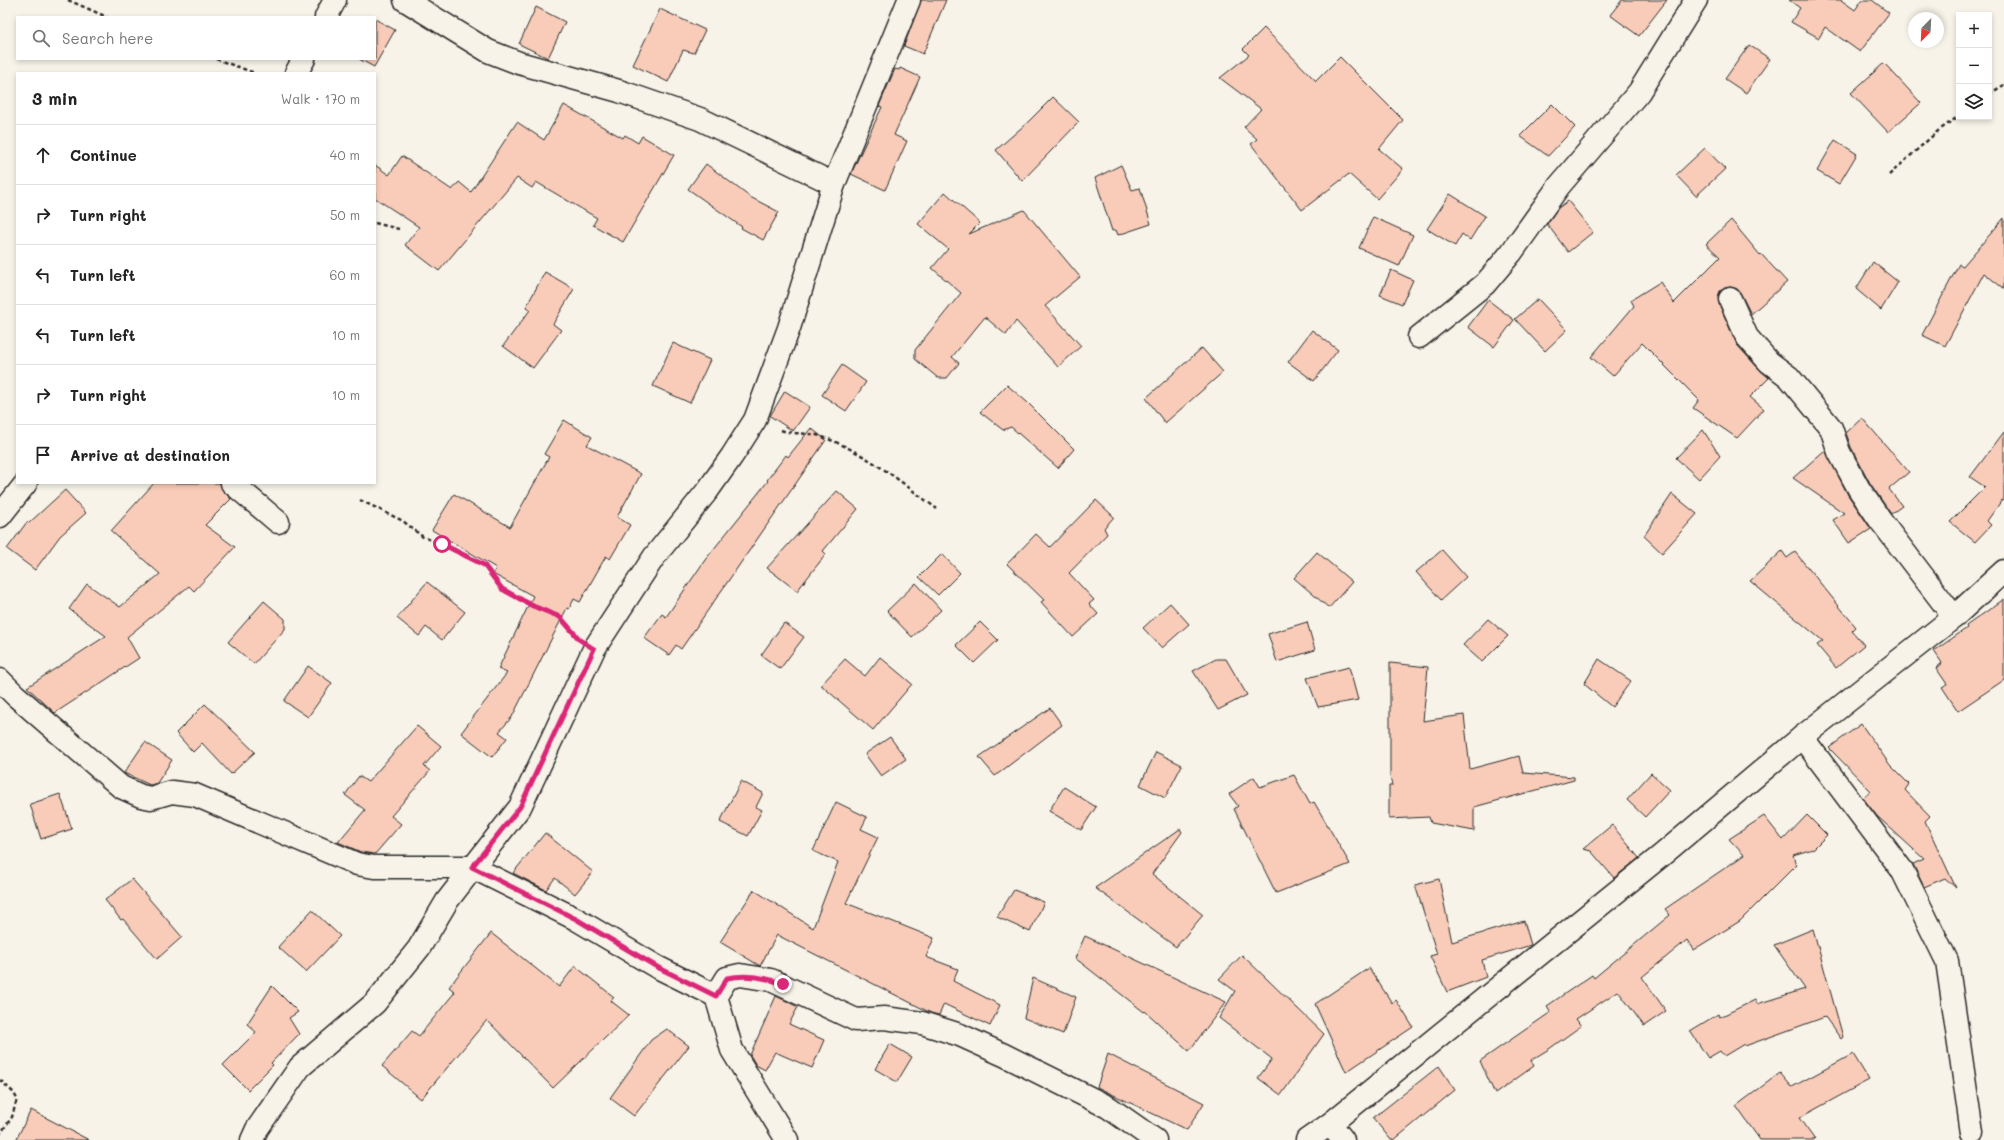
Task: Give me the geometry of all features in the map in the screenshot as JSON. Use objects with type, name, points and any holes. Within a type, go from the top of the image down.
[{"type":"street","points":[[327,16],[336,0]]},
{"type":"street","points":[[405,0],[488,51],[519,63],[619,91],[700,119],[834,184]]},
{"type":"street","points":[[252,1140],[257,1129],[300,1067],[375,1003],[419,948],[447,901],[472,867],[520,807],[594,649],[654,557],[712,484],[755,420],[789,328],[834,184],[909,0]]},
{"type":"street","points":[[1419,337],[1485,284],[1515,248],[1559,186],[1639,92],[1696,0]]},
{"type":"street","points":[[297,72],[303,60]]},
{"type":"street","points":[[1730,299],[1747,337],[1769,362],[1789,377],[1831,428],[1839,452],[1859,489],[1880,520],[1954,617]]},
{"type":"street","points":[[0,516],[25,484]]},
{"type":"street","points":[[233,484],[278,522]]},
{"type":"street","points":[[1307,1140],[1337,1132],[1802,737],[1954,617],[2004,571]]},
{"type":"street","points":[[0,680],[15,695],[106,774],[122,787],[140,796],[151,798],[172,792],[195,795],[357,864],[374,867],[472,867],[576,919],[657,967],[716,996],[732,1050],[787,1140]]},
{"type":"street","points":[[1802,737],[1902,870],[1947,961],[1972,1133]]},
{"type":"street","points":[[716,996],[727,978],[740,975],[761,978],[783,984],[856,1020],[884,1018],[922,1023],[960,1035],[1004,1055],[1108,1107],[1155,1140]]},
{"type":"path","points":[[68,0],[105,16]]},
{"type":"path","points":[[219,60],[252,72]]},
{"type":"path","points":[[1992,92],[2004,85]]},
{"type":"path","points":[[1889,175],[1938,131],[1956,118]]},
{"type":"path","points":[[376,223],[399,229]]},
{"type":"path","points":[[755,420],[790,434],[818,435],[858,452],[937,509]]},
{"type":"path","points":[[360,500],[403,521],[423,537],[455,550],[484,565],[502,589],[533,606],[560,617],[580,640],[594,649]]},
{"type":"path","points":[[0,1080],[14,1093],[17,1099],[12,1117],[0,1134]]},
{"type":"building","points":[[921,0],[946,0],[923,54],[904,46]]},
{"type":"building","points":[[1622,0],[1667,0],[1639,36],[1610,15]]},
{"type":"building","points":[[1789,0],[1841,0],[1855,10],[1862,0],[1872,0],[1889,13],[1860,52],[1825,27],[1819,38],[1791,22],[1800,8]]},
{"type":"building","points":[[536,7],[565,22],[548,58],[519,44]]},
{"type":"building","points":[[660,9],[705,30],[694,53],[683,50],[668,82],[633,65]]},
{"type":"building","points":[[376,20],[395,30],[374,67],[361,60],[376,60]]},
{"type":"building","points":[[1264,28],[1316,81],[1340,57],[1403,120],[1379,149],[1403,169],[1377,199],[1349,174],[1302,210],[1251,144],[1257,139],[1244,127],[1261,109],[1220,78],[1249,55],[1243,49]]},
{"type":"building","points":[[1749,45],[1770,59],[1746,93],[1725,79]]},
{"type":"building","points":[[1884,63],[1921,103],[1888,132],[1851,93]]},
{"type":"building","points":[[900,68],[920,77],[894,135],[907,141],[885,190],[851,174],[882,107],[879,106],[895,69],[899,70]]},
{"type":"building","points":[[1053,97],[1079,122],[1022,181],[996,150],[1028,122]]},
{"type":"building","points":[[1552,104],[1575,127],[1548,156],[1520,136]]},
{"type":"building","points":[[564,105],[623,138],[625,135],[638,143],[642,136],[674,155],[623,242],[593,225],[597,218],[536,182],[532,188],[517,178],[439,271],[405,245],[419,227],[376,199],[376,166],[389,175],[402,156],[452,190],[459,182],[471,192],[517,122],[544,140]]},
{"type":"building","points":[[1835,140],[1857,154],[1839,184],[1817,171]]},
{"type":"building","points":[[1705,148],[1725,169],[1696,196],[1676,175]]},
{"type":"building","points":[[706,164],[750,197],[779,212],[763,240],[741,228],[742,227],[688,189]]},
{"type":"building","points":[[1121,165],[1132,190],[1140,188],[1151,224],[1118,235],[1116,230],[1112,231],[1095,178]]},
{"type":"building","points":[[945,192],[980,223],[969,234],[1024,210],[1080,277],[1045,306],[1081,346],[1058,367],[1016,321],[1006,335],[985,317],[952,357],[959,363],[947,378],[938,378],[915,359],[915,350],[961,293],[932,268],[948,249],[918,224]]},
{"type":"building","points":[[1450,194],[1485,216],[1470,240],[1462,234],[1455,246],[1427,229]]},
{"type":"building","points":[[1568,201],[1593,232],[1568,252],[1547,224],[1558,208]]},
{"type":"building","points":[[1373,217],[1413,235],[1399,266],[1359,248]]},
{"type":"building","points":[[2004,218],[2004,289],[1984,273],[1945,346],[1922,335],[1959,264],[1963,266]]},
{"type":"building","points":[[1731,220],[1760,255],[1761,254],[1787,282],[1751,314],[1737,289],[1731,287],[1725,288],[1720,291],[1718,297],[1719,304],[1737,345],[1769,378],[1750,397],[1764,409],[1737,438],[1693,408],[1699,400],[1642,343],[1613,376],[1591,357],[1634,306],[1631,300],[1660,282],[1674,303],[1720,257],[1706,244]]},
{"type":"building","points":[[1873,262],[1898,282],[1881,310],[1856,289]]},
{"type":"building","points":[[1391,270],[1413,280],[1402,304],[1380,295]]},
{"type":"building","points":[[545,272],[574,289],[553,324],[561,330],[533,368],[503,346],[530,310],[526,307]]},
{"type":"building","points":[[1538,299],[1567,330],[1545,351],[1515,319]]},
{"type":"building","points":[[1488,300],[1514,320],[1494,347],[1468,327]]},
{"type":"building","points":[[1312,330],[1338,350],[1314,381],[1288,362]]},
{"type":"building","points":[[673,343],[710,360],[690,403],[653,386]]},
{"type":"building","points":[[1202,348],[1223,372],[1165,423],[1146,398]]},
{"type":"building","points":[[842,365],[866,382],[846,411],[822,395]]},
{"type":"building","points":[[1007,385],[1027,402],[1074,449],[1058,468],[1011,427],[1003,430],[980,412]]},
{"type":"building","points":[[785,391],[810,407],[793,431],[770,416]]},
{"type":"building","points":[[1862,418],[1909,472],[1889,489],[1902,506],[1891,514],[1870,483],[1851,447],[1846,433]]},
{"type":"building","points":[[564,420],[592,437],[587,445],[641,474],[617,517],[630,525],[610,559],[606,556],[580,602],[574,599],[569,609],[567,608],[512,717],[499,732],[507,738],[492,757],[461,733],[507,673],[498,669],[533,596],[493,574],[496,568],[432,530],[454,494],[510,527],[549,457],[544,454]]},
{"type":"building","points":[[811,428],[826,440],[681,649],[676,645],[669,655],[644,638],[662,614],[666,617],[705,560],[768,481],[767,480],[786,455],[788,457]]},
{"type":"building","points":[[1703,430],[1720,456],[1699,479],[1676,458]]},
{"type":"building","points":[[2004,432],[2004,501],[2002,500],[1987,521],[1991,525],[1975,542],[1950,522],[1985,487],[1970,477]]},
{"type":"building","points":[[1825,450],[1848,495],[1871,529],[1849,543],[1833,520],[1844,513],[1793,478]]},
{"type":"building","points":[[153,484],[220,484],[224,492],[231,499],[205,525],[235,547],[194,591],[189,586],[127,637],[139,658],[55,713],[27,687],[106,636],[69,609],[87,584],[120,607],[160,574],[111,531]]},
{"type":"building","points":[[65,490],[86,513],[60,536],[35,570],[7,549],[27,522],[29,523]]},
{"type":"building","points":[[837,491],[858,509],[823,551],[826,554],[797,591],[767,568]]},
{"type":"building","points":[[1672,494],[1697,514],[1662,553],[1644,536]]},
{"type":"building","points":[[1096,500],[1114,517],[1104,528],[1107,534],[1069,573],[1094,600],[1089,604],[1098,614],[1073,637],[1041,602],[1044,600],[1007,564],[1036,534],[1050,547]]},
{"type":"building","points":[[1442,550],[1466,577],[1441,600],[1416,572]]},
{"type":"building","points":[[1782,551],[1787,558],[1795,552],[1856,627],[1852,631],[1864,645],[1836,668],[1817,645],[1823,641],[1750,581]]},
{"type":"building","points":[[1317,552],[1352,582],[1329,608],[1294,578]]},
{"type":"building","points":[[942,554],[960,573],[938,595],[919,577]]},
{"type":"building","points":[[427,582],[465,612],[442,640],[426,627],[419,636],[397,618]]},
{"type":"building","points":[[916,583],[941,610],[912,637],[887,611]]},
{"type":"building","points":[[2004,599],[2004,680],[1958,711],[1942,687],[1947,684],[1936,668],[1942,663],[1934,651],[1967,628],[1966,626]]},
{"type":"building","points":[[264,601],[285,619],[285,629],[254,664],[228,642]]},
{"type":"building","points":[[1170,603],[1189,624],[1162,648],[1143,628]]},
{"type":"building","points":[[1488,619],[1508,636],[1482,662],[1463,645]]},
{"type":"building","points":[[980,622],[998,640],[974,663],[956,645]]},
{"type":"building","points":[[1307,622],[1315,650],[1277,662],[1268,634]]},
{"type":"building","points":[[784,623],[804,637],[780,669],[761,655]]},
{"type":"building","points":[[880,657],[912,684],[873,730],[821,685],[845,659],[865,676]]},
{"type":"building","points":[[1216,659],[1226,659],[1247,695],[1218,710],[1193,671]]},
{"type":"building","points":[[1599,659],[1631,681],[1612,707],[1584,684]]},
{"type":"building","points":[[1390,663],[1428,667],[1423,721],[1464,715],[1470,769],[1519,756],[1523,773],[1574,777],[1574,780],[1474,807],[1474,831],[1431,823],[1429,817],[1389,819],[1389,786],[1392,786],[1390,775]]},
{"type":"building","points":[[308,666],[332,683],[308,717],[284,701]]},
{"type":"building","points":[[1349,667],[1358,700],[1318,707],[1307,678]]},
{"type":"building","points":[[205,704],[255,752],[231,774],[202,743],[193,752],[176,733]]},
{"type":"building","points":[[1050,708],[1062,725],[995,776],[979,757]]},
{"type":"building","points":[[1861,724],[1890,765],[1909,784],[1905,790],[1930,816],[1925,821],[1956,888],[1945,878],[1924,887],[1913,864],[1924,859],[1877,816],[1863,798],[1871,791],[1829,748]]},
{"type":"building","points":[[417,726],[441,746],[424,766],[430,771],[391,816],[401,824],[375,854],[361,852],[338,842],[365,810],[345,795],[359,776],[368,782]]},
{"type":"building","points":[[890,737],[906,759],[881,776],[865,754]]},
{"type":"building","points":[[145,742],[172,760],[157,783],[150,785],[124,773]]},
{"type":"building","points":[[1156,752],[1182,765],[1165,798],[1140,785]]},
{"type":"building","points":[[1651,773],[1670,790],[1645,817],[1627,800]]},
{"type":"building","points":[[1294,775],[1310,804],[1314,802],[1350,864],[1276,893],[1234,809],[1238,806],[1229,794],[1254,777],[1260,787]]},
{"type":"building","points":[[741,781],[763,793],[756,807],[762,810],[748,836],[720,822]]},
{"type":"building","points":[[1064,787],[1096,807],[1081,830],[1049,811]]},
{"type":"building","points":[[60,794],[72,829],[41,839],[30,804]]},
{"type":"building","points":[[836,802],[867,817],[861,829],[878,837],[846,903],[934,938],[926,957],[958,969],[953,981],[1000,1005],[990,1026],[944,1004],[939,1015],[931,1013],[777,935],[760,966],[720,942],[754,890],[813,928],[838,862],[813,851]]},
{"type":"building","points":[[1807,815],[1827,835],[1813,849],[1793,855],[1796,865],[1740,921],[1693,950],[1687,940],[1642,977],[1666,1011],[1644,1026],[1618,991],[1576,1019],[1581,1026],[1531,1060],[1534,1066],[1495,1094],[1480,1061],[1551,1012],[1547,1006],[1592,975],[1594,978],[1670,915],[1665,909],[1744,855],[1729,839],[1764,816],[1783,840]]},
{"type":"building","points":[[1612,825],[1639,858],[1614,878],[1591,851],[1583,849]]},
{"type":"building","points":[[1180,829],[1182,832],[1152,874],[1203,915],[1176,947],[1095,888]]},
{"type":"building","points":[[545,833],[593,872],[575,894],[555,878],[546,890],[513,873]]},
{"type":"building","points":[[132,879],[182,937],[157,959],[123,919],[121,920],[105,900]]},
{"type":"building","points":[[1439,879],[1452,942],[1524,921],[1531,945],[1482,960],[1486,977],[1447,992],[1430,956],[1437,954],[1415,885]]},
{"type":"building","points":[[1014,890],[1044,902],[1030,932],[997,917]]},
{"type":"building","points":[[312,910],[340,936],[306,972],[278,947]]},
{"type":"building","points":[[1813,929],[1843,1037],[1841,1039],[1825,1017],[1745,1046],[1744,1044],[1724,1056],[1720,1051],[1708,1058],[1690,1031],[1718,1014],[1720,1017],[1755,1000],[1757,1004],[1805,989],[1774,945]]},
{"type":"building","points":[[491,933],[559,987],[575,966],[614,997],[611,1001],[629,1015],[553,1088],[487,1020],[421,1099],[382,1066],[412,1031],[419,1036],[455,992],[449,987]]},
{"type":"building","points":[[1085,936],[1226,1002],[1189,1051],[1145,1011],[1144,1012],[1075,958]]},
{"type":"building","points":[[1242,955],[1324,1034],[1281,1095],[1258,1078],[1272,1059],[1219,1018],[1235,991],[1219,979]]},
{"type":"building","points":[[1369,968],[1392,1003],[1396,1000],[1413,1027],[1346,1072],[1315,1004]]},
{"type":"building","points":[[1033,978],[1076,997],[1063,1034],[1024,1018]]},
{"type":"building","points":[[272,986],[298,1012],[289,1018],[299,1034],[271,1063],[273,1065],[248,1090],[223,1065],[256,1032],[247,1024]]},
{"type":"building","points":[[776,996],[798,1007],[789,1024],[824,1040],[812,1068],[775,1052],[765,1070],[756,1065],[750,1055]]},
{"type":"building","points":[[667,1029],[689,1046],[634,1116],[610,1098],[651,1040]]},
{"type":"building","points":[[890,1044],[912,1057],[897,1082],[875,1069]]},
{"type":"building","points":[[1108,1054],[1204,1103],[1187,1130],[1097,1087]]},
{"type":"building","points":[[1853,1054],[1869,1080],[1799,1118],[1815,1140],[1760,1140],[1736,1106],[1780,1073],[1792,1087]]},
{"type":"building","points":[[1439,1066],[1455,1090],[1394,1140],[1391,1140],[1373,1118]]},
{"type":"building","points":[[31,1110],[89,1140],[16,1140]]},
{"type":"route","points":[[442,544],[484,565],[502,589],[533,606],[560,617],[580,640],[594,649],[520,807],[472,867],[576,919],[657,967],[716,996],[727,978],[740,975],[771,980],[783,984]]}]
